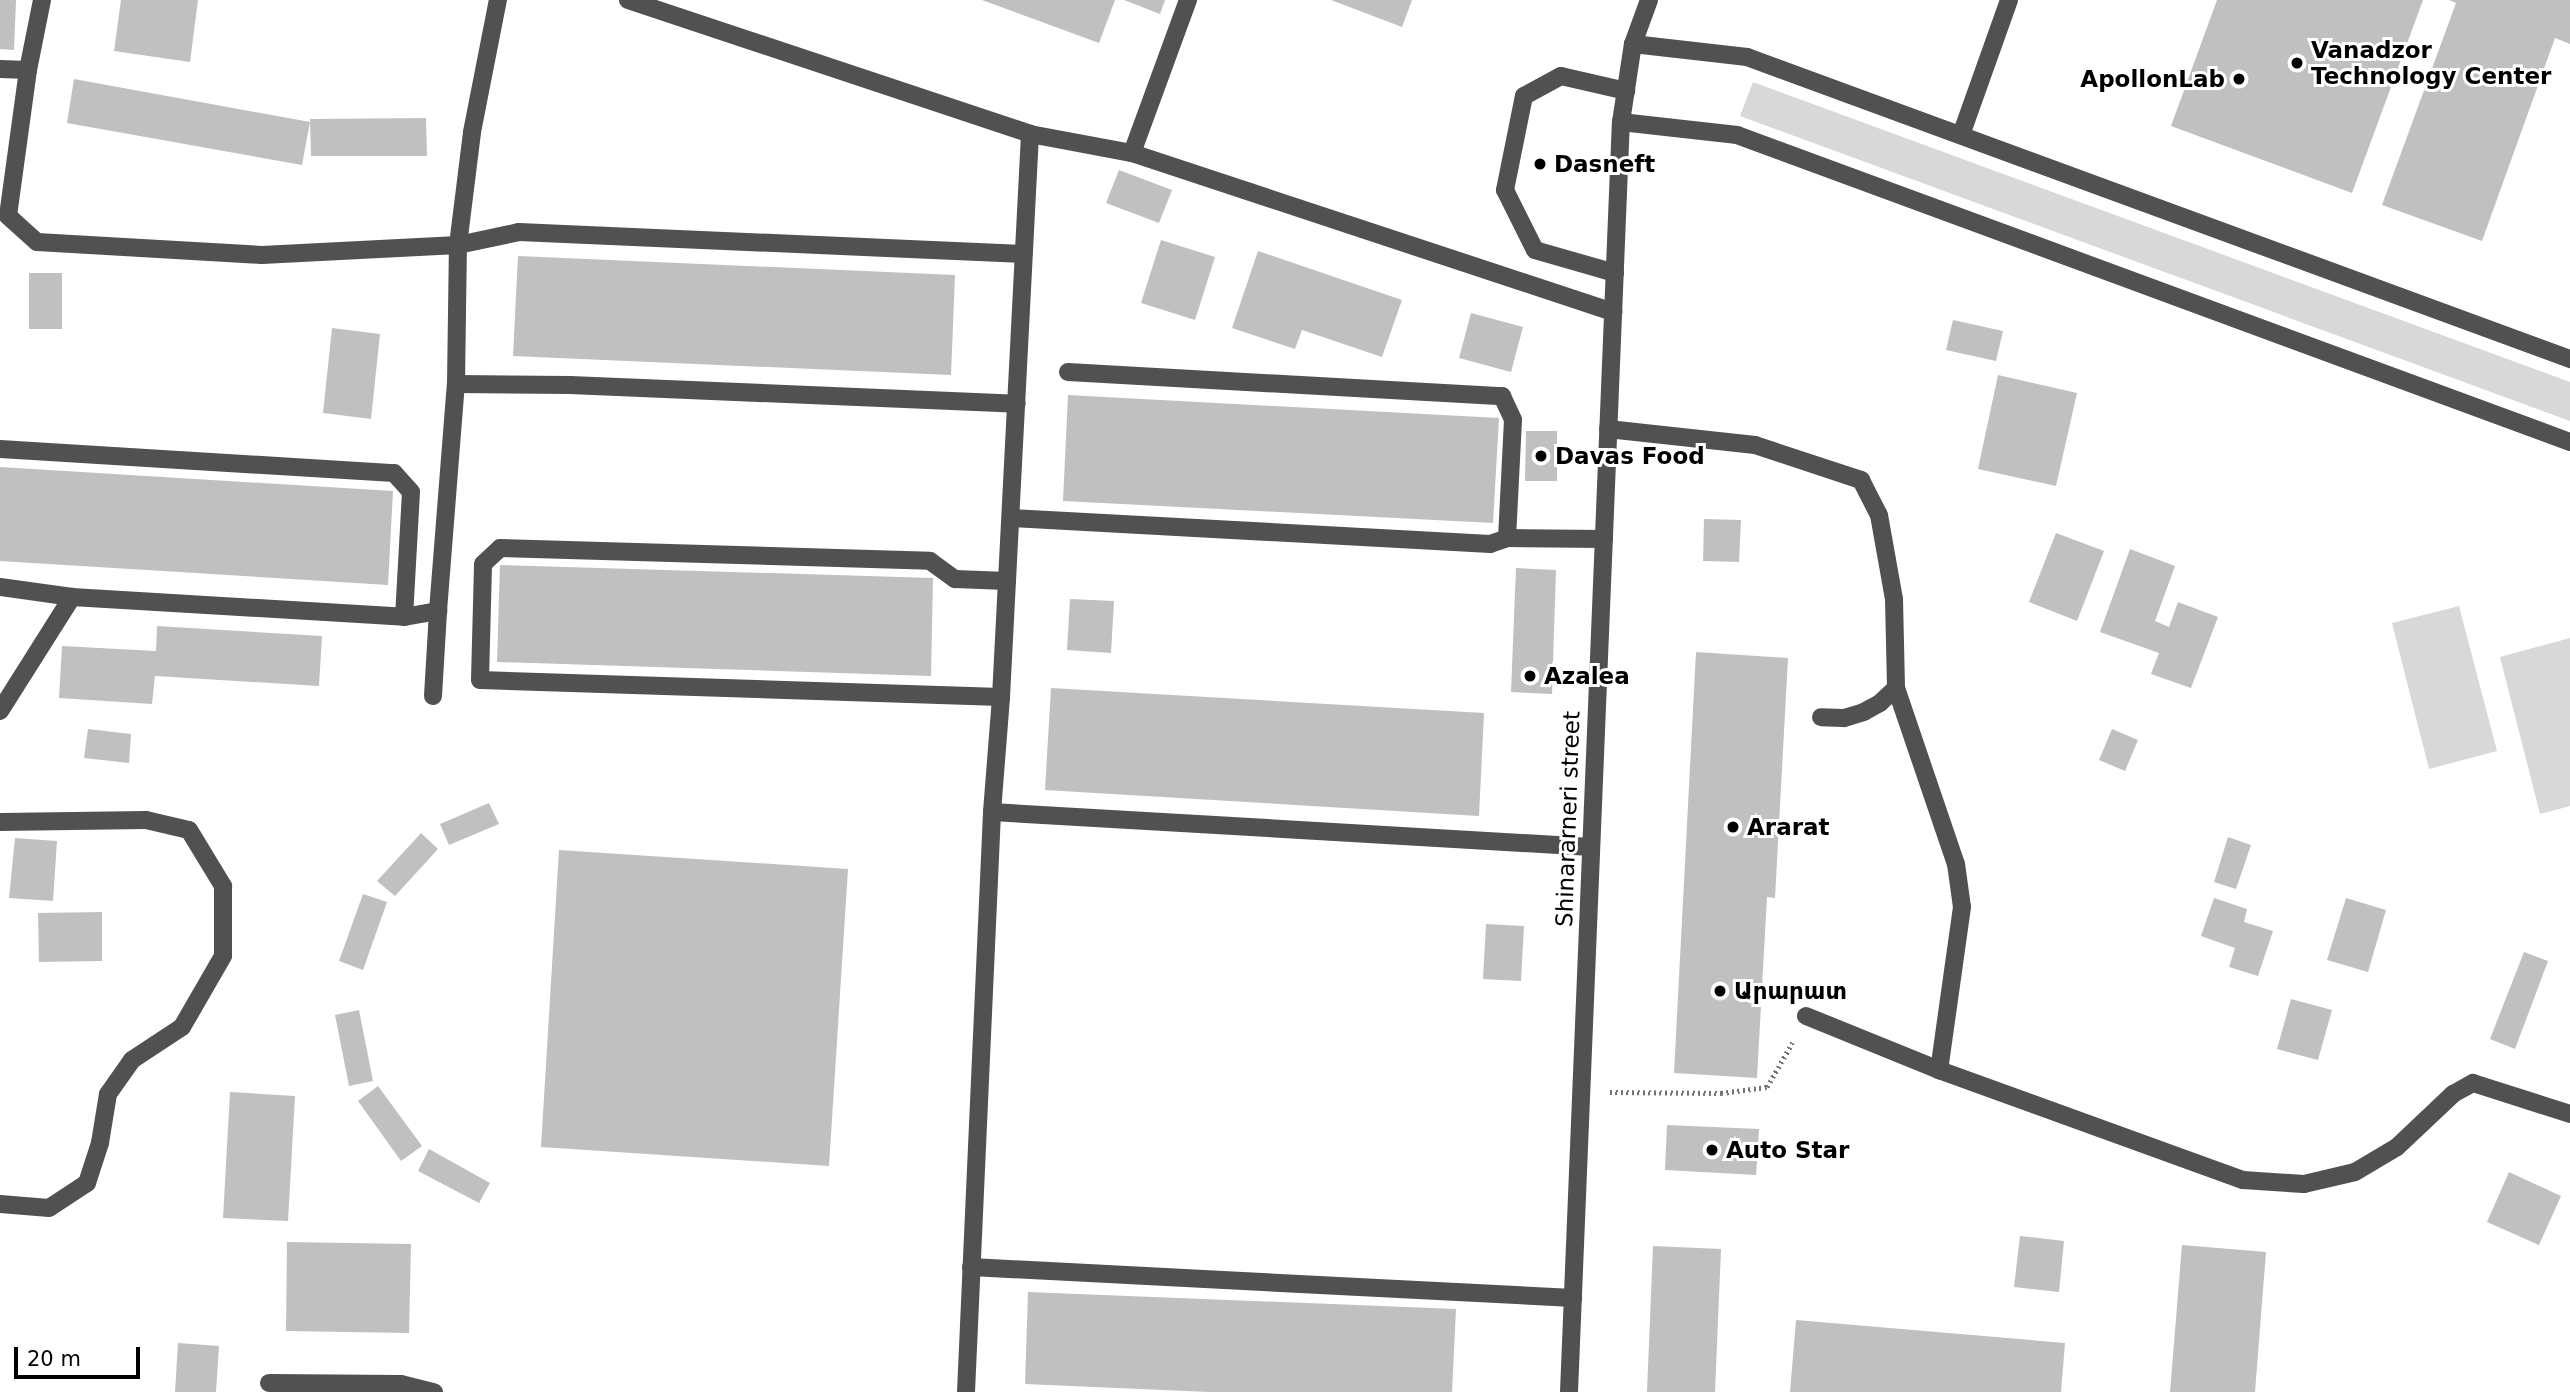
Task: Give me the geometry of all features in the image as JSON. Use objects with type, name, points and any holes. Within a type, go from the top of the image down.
[{"type":"street","points":[[42,0],[28,70],[8,216],[37,242],[262,255],[458,245],[519,232],[1024,254]]},
{"type":"street","points":[[433,696],[456,384],[458,245],[472,132],[498,0]]},
{"type":"street","points":[[628,0],[1030,134],[1132,153],[1613,312]]},
{"type":"street","points":[[1132,153],[1188,0]]},
{"type":"street","name":"Shinararneri street","points":[[1569,1392],[1621,122],[1633,44],[1649,0]]},
{"type":"street","points":[[1961,135],[2009,0]]},
{"type":"street","points":[[1633,44],[1747,57],[2570,359]]},
{"type":"street","points":[[0,69],[28,70]]},
{"type":"street","points":[[1615,273],[1535,250],[1505,190],[1524,96],[1561,76],[1626,91]]},
{"type":"street","points":[[1621,122],[1737,135],[2570,442]]},
{"type":"street","points":[[966,1392],[992,812],[1001,697],[1030,134]]},
{"type":"street","points":[[1068,372],[1502,396],[1513,420],[1507,538]]},
{"type":"street","points":[[456,384],[570,384],[1017,404]]},
{"type":"street","points":[[1608,429],[1755,445],[1861,480],[1879,516],[1894,598],[1896,688],[1956,864],[1962,907],[1939,1070]]},
{"type":"street","points":[[0,449],[394,473],[411,492],[404,617]]},
{"type":"street","points":[[1011,518],[1490,544],[1507,538],[1604,539]]},
{"type":"street","points":[[1001,697],[480,680],[483,565],[500,548],[930,561],[955,579],[1007,581]]},
{"type":"street","points":[[0,587],[72,597],[404,617],[438,611]]},
{"type":"street","points":[[0,711],[72,597]]},
{"type":"street","points":[[1821,717],[1844,718],[1864,712],[1880,703],[1896,688]]},
{"type":"street","points":[[992,812],[1591,848]]},
{"type":"street","points":[[0,822],[146,820],[189,830],[223,886],[223,956],[182,1027],[132,1060],[108,1094],[100,1143],[87,1183],[49,1208],[0,1204]]},
{"type":"street","points":[[1806,1016],[1939,1070],[2243,1180],[2304,1184],[2356,1172],[2397,1147],[2453,1094],[2473,1083],[2570,1114]]},
{"type":"street","points":[[971,1267],[1573,1298]]},
{"type":"street","points":[[269,1383],[401,1384],[434,1392]]},
{"type":"path","points":[[1581,1091],[1721,1093],[1767,1087],[1806,1016]]},
{"type":"shaded area","points":[[1753,82],[2570,382],[2570,421],[1740,116]]},
{"type":"shaded area","points":[[2459,606],[2497,751],[2429,769],[2392,623]]},
{"type":"shaded area","points":[[2570,638],[2570,806],[2540,814],[2500,657]]},
{"type":"building","points":[[0,0],[16,0],[14,50],[0,49]]},
{"type":"building","points":[[121,0],[198,0],[190,62],[114,51]]},
{"type":"building","points":[[982,0],[1115,0],[1099,43]]},
{"type":"building","points":[[1124,0],[1165,0],[1160,14]]},
{"type":"building","points":[[1331,0],[1412,0],[1402,27]]},
{"type":"building","name":"Vanadzor Technology Center","points":[[2217,0],[2423,0],[2352,193],[2171,126]]},
{"type":"building","name":"Vanadzor Technology Center","points":[[2449,0],[2570,0],[2570,44],[2555,38],[2482,241],[2382,205],[2456,3]]},
{"type":"building","points":[[74,79],[310,122],[302,165],[67,123]]},
{"type":"building","points":[[426,118],[427,156],[311,156],[310,119]]},
{"type":"building","points":[[1119,170],[1172,190],[1159,223],[1106,203]]},
{"type":"building","points":[[1161,240],[1215,257],[1195,320],[1141,303]]},
{"type":"building","points":[[1258,251],[1402,300],[1382,357],[1302,330],[1295,349],[1232,328]]},
{"type":"building","points":[[518,256],[955,275],[951,375],[513,356]]},
{"type":"building","points":[[29,273],[62,273],[62,329],[29,329]]},
{"type":"building","points":[[1471,313],[1523,327],[1511,372],[1459,358]]},
{"type":"building","points":[[1953,320],[2003,331],[1996,361],[1946,350]]},
{"type":"building","points":[[332,328],[380,334],[371,419],[323,413]]},
{"type":"building","points":[[1998,375],[2077,393],[2056,486],[1978,469]]},
{"type":"building","points":[[1068,395],[1499,418],[1493,523],[1063,501]]},
{"type":"building","name":"Davas Food","points":[[1526,431],[1557,431],[1557,481],[1525,481]]},
{"type":"building","points":[[0,467],[393,491],[388,585],[0,561]]},
{"type":"building","points":[[1704,519],[1741,520],[1739,562],[1703,561]]},
{"type":"building","points":[[2056,533],[2104,551],[2077,621],[2029,602]]},
{"type":"building","points":[[2130,549],[2175,566],[2155,621],[2169,627],[2178,602],[2218,617],[2191,688],[2151,674],[2159,653],[2100,632]]},
{"type":"building","points":[[500,565],[933,578],[931,676],[497,662]]},
{"type":"building","points":[[1516,568],[1556,570],[1552,694],[1511,692]]},
{"type":"building","points":[[1070,599],[1114,601],[1111,653],[1067,650]]},
{"type":"building","points":[[157,626],[322,636],[319,686],[155,676],[152,704],[59,698],[62,646],[156,651]]},
{"type":"building","points":[[1696,652],[1788,658],[1775,898],[1767,897],[1757,1078],[1674,1073]]},
{"type":"building","points":[[1051,688],[1484,713],[1479,816],[1045,790]]},
{"type":"building","points":[[88,729],[131,734],[129,763],[84,758]]},
{"type":"building","points":[[2112,729],[2138,740],[2125,771],[2099,760]]},
{"type":"building","points":[[489,803],[499,824],[449,845],[440,824]]},
{"type":"building","points":[[421,833],[438,849],[395,896],[377,881]]},
{"type":"building","points":[[2228,837],[2251,845],[2236,889],[2214,882]]},
{"type":"building","points":[[15,838],[57,841],[53,901],[9,898]]},
{"type":"building","points":[[559,850],[848,869],[829,1166],[541,1147]]},
{"type":"building","points":[[363,894],[387,902],[363,970],[339,961]]},
{"type":"building","points":[[2214,898],[2247,909],[2244,922],[2273,931],[2258,976],[2229,967],[2235,948],[2201,936]]},
{"type":"building","points":[[2346,898],[2386,910],[2368,972],[2327,960]]},
{"type":"building","points":[[102,912],[102,961],[39,962],[38,913]]},
{"type":"building","points":[[1486,924],[1524,926],[1521,981],[1483,979]]},
{"type":"building","points":[[2524,952],[2548,961],[2515,1049],[2490,1039]]},
{"type":"building","points":[[2291,999],[2332,1010],[2318,1060],[2277,1049]]},
{"type":"building","points":[[359,1010],[373,1081],[349,1086],[335,1015]]},
{"type":"building","points":[[378,1086],[422,1146],[401,1161],[358,1101]]},
{"type":"building","points":[[230,1092],[295,1096],[288,1221],[223,1218]]},
{"type":"building","name":"Auto Star","points":[[1667,1125],[1759,1129],[1756,1175],[1665,1170]]},
{"type":"building","points":[[429,1149],[490,1183],[479,1203],[418,1171]]},
{"type":"building","points":[[2509,1172],[2561,1196],[2539,1245],[2487,1222]]},
{"type":"building","points":[[2020,1236],[2064,1241],[2059,1292],[2014,1287]]},
{"type":"building","points":[[287,1242],[411,1244],[409,1333],[286,1331]]},
{"type":"building","points":[[2182,1245],[2266,1252],[2255,1392],[2170,1392]]},
{"type":"building","points":[[1653,1246],[1721,1249],[1715,1392],[1647,1392]]},
{"type":"building","points":[[1028,1292],[1456,1309],[1452,1392],[1209,1392],[1025,1384]]},
{"type":"building","points":[[1796,1320],[2065,1343],[2061,1392],[1790,1392]]},
{"type":"building","points":[[178,1343],[219,1346],[216,1392],[175,1392]]},
{"type":"place","name":"Vanadzor Technology Center","points":[[2297,63]]},
{"type":"place","name":"ApollonLab","points":[[2239,79]]},
{"type":"place","name":"Dasneft","points":[[1540,164]]},
{"type":"place","name":"Davas Food","points":[[1541,456]]},
{"type":"place","name":"Azalea","points":[[1530,676]]},
{"type":"place","name":"Ararat","points":[[1733,827]]},
{"type":"place","name":"Արարատ","points":[[1720,991]]},
{"type":"place","name":"Auto Star","points":[[1712,1150]]}]
